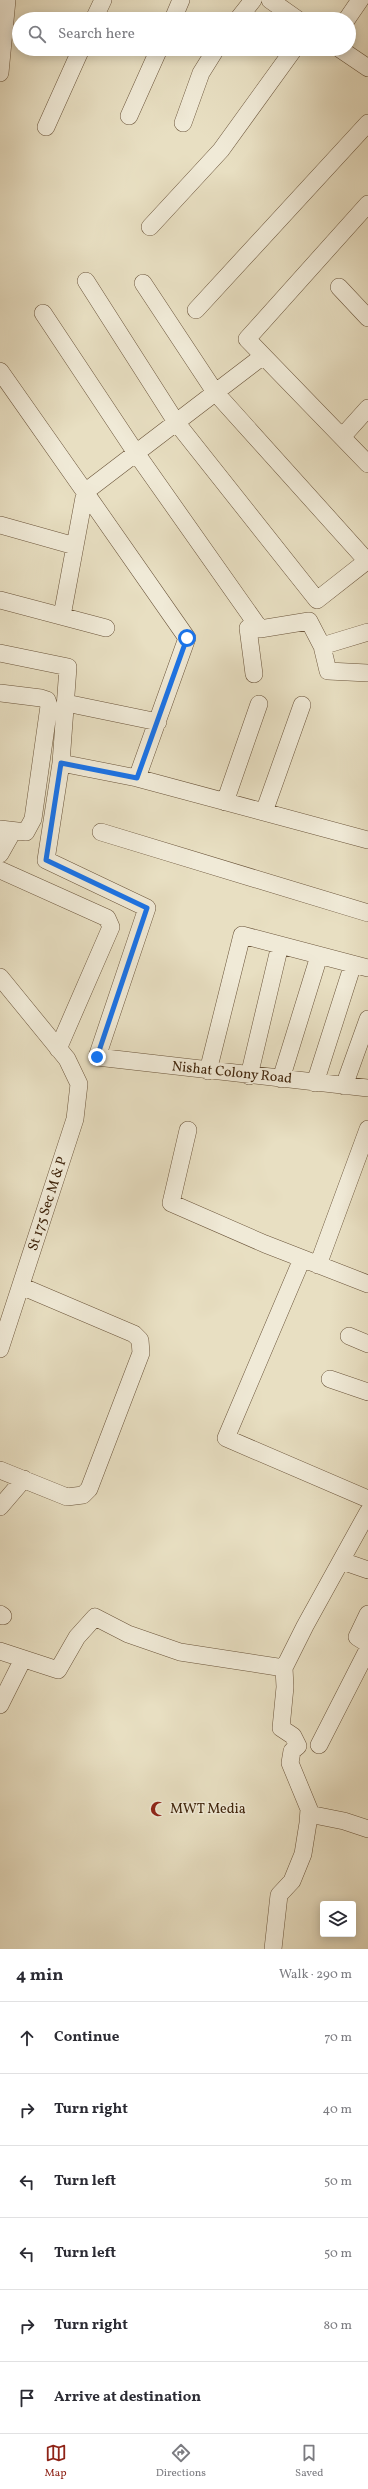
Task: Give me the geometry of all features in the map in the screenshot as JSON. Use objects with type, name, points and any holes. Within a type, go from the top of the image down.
[{"type":"street","points":[[0,73],[7,0]]},
{"type":"street","points":[[97,12],[103,0]]},
{"type":"street","points":[[176,12],[181,0]]},
{"type":"street","points":[[244,12],[253,0]]},
{"type":"street","points":[[270,0],[287,12]]},
{"type":"street","points":[[352,12],[360,0]]},
{"type":"street","points":[[46,127],[77,56]]},
{"type":"street","points":[[129,116],[156,56]]},
{"type":"street","points":[[183,123],[201,73],[212,56]]},
{"type":"street","points":[[150,227],[221,150],[289,56]]},
{"type":"street","points":[[350,56],[368,68]]},
{"type":"street","points":[[196,310],[368,123]]},
{"type":"street","points":[[368,204],[247,339],[368,464]]},
{"type":"street","points":[[86,281],[176,422],[317,600],[368,561],[215,392],[143,283]]},
{"type":"street","points":[[339,287],[368,318]]},
{"type":"street","points":[[43,313],[136,453],[260,629]]},
{"type":"street","points":[[62,616],[85,492],[263,356]]},
{"type":"street","points":[[0,371],[187,638],[137,778]]},
{"type":"street","points":[[342,437],[368,408]]},
{"type":"street","points":[[0,525],[75,546]]},
{"type":"street","points":[[0,600],[106,628]]},
{"type":"street","points":[[254,674],[248,628],[260,629],[309,621],[322,646],[328,671],[368,673]]},
{"type":"street","points":[[322,646],[368,632]]},
{"type":"street","points":[[0,653],[68,667],[61,763],[137,778],[368,840]]},
{"type":"street","points":[[0,693],[41,698],[47,700],[49,706],[33,819],[26,832],[6,830],[0,854]]},
{"type":"street","points":[[66,703],[158,722]]},
{"type":"street","points":[[225,802],[259,704]]},
{"type":"street","points":[[264,812],[302,704]]},
{"type":"street","name":"Nishat Colony Road","points":[[61,763],[46,860],[147,908],[97,1057],[249,1076],[368,1088]]},
{"type":"street","points":[[101,832],[368,913]]},
{"type":"street","points":[[0,870],[106,918],[111,927],[63,1054]]},
{"type":"street","points":[[208,1071],[242,935],[360,966],[315,1082]]},
{"type":"street","points":[[249,1076],[280,945]]},
{"type":"street","points":[[281,1079],[319,956]]},
{"type":"street","name":"St 175 Sec M & P","points":[[0,977],[63,1054],[79,1084],[75,1119],[0,1349]]},
{"type":"street","points":[[344,1086],[367,1023]]},
{"type":"street","points":[[368,1129],[310,1262],[226,1438],[368,1499]]},
{"type":"street","points":[[188,1130],[171,1202],[310,1262],[368,1284]]},
{"type":"street","points":[[0,1470],[67,1496],[83,1495],[89,1489],[141,1354],[142,1346],[134,1334],[21,1286]]},
{"type":"street","points":[[349,1336],[368,1344]]},
{"type":"street","points":[[330,1379],[368,1392]]},
{"type":"street","points":[[0,1507],[24,1479]]},
{"type":"street","points":[[273,1949],[280,1896],[292,1881],[303,1854],[309,1814],[309,1809],[290,1763],[292,1751],[298,1746],[293,1736],[281,1728],[285,1687],[284,1668],[305,1626],[368,1512]]},
{"type":"street","points":[[342,1561],[368,1570]]},
{"type":"street","points":[[368,1614],[357,1637],[368,1644]]},
{"type":"street","points":[[0,1651],[58,1670],[77,1637],[95,1617],[128,1634],[180,1652],[284,1668]]},
{"type":"street","points":[[318,1744],[368,1649]]},
{"type":"street","points":[[0,1705],[23,1659]]},
{"type":"street","points":[[309,1814],[344,1820],[368,1829]]},
{"type":"place","name":"MWT Media","points":[[158,1809]]},
{"type":"route","points":[[97,1057],[147,908],[46,860],[61,763],[137,778],[187,638]]}]
